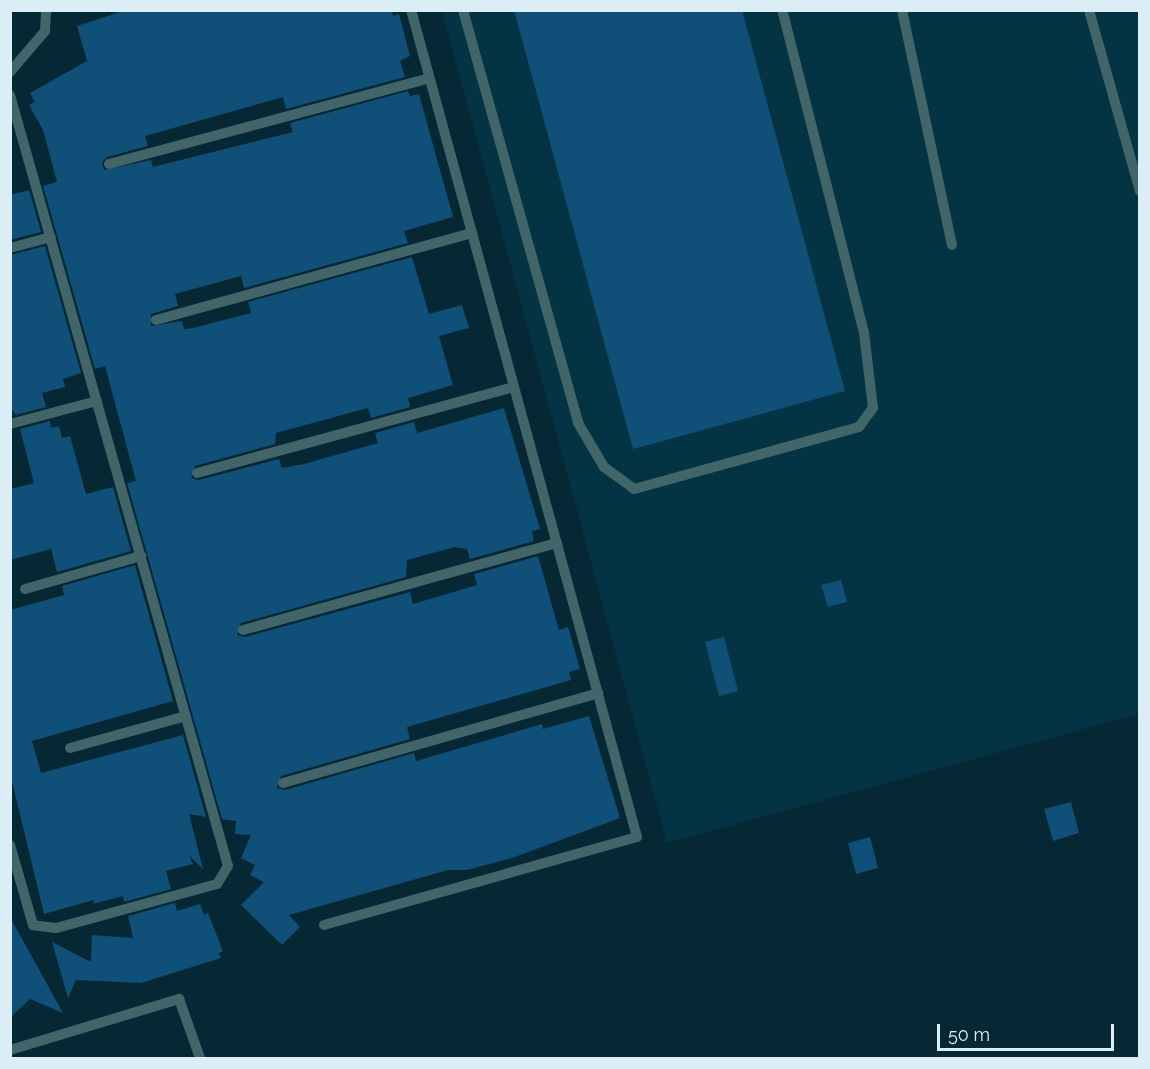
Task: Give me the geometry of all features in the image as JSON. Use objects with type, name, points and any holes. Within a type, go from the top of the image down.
[{"type":"lane","points":[[10,72],[45,31],[46,10]]},
{"type":"lane","points":[[324,925],[637,837],[411,10]]},
{"type":"lane","points":[[463,10],[578,423],[604,466],[634,489],[859,427],[873,408],[864,333],[782,10]]},
{"type":"lane","points":[[902,10],[952,245]]},
{"type":"lane","points":[[1089,10],[1140,191]]},
{"type":"lane","points":[[109,164],[429,78]]},
{"type":"lane","points":[[10,95],[228,866],[217,884],[56,928],[33,925],[10,844]]},
{"type":"lane","points":[[156,320],[472,233]]},
{"type":"lane","points":[[10,248],[51,237]]},
{"type":"lane","points":[[197,473],[514,387]]},
{"type":"lane","points":[[10,424],[97,401]]},
{"type":"lane","points":[[243,630],[557,543]]},
{"type":"lane","points":[[25,589],[141,556]]},
{"type":"lane","points":[[283,783],[598,693]]},
{"type":"lane","points":[[70,748],[186,717]]},
{"type":"lane","points":[[10,1050],[179,999],[200,1059]]},
{"type":"shaded area","points":[[442,11],[1139,11],[1139,714],[667,843]]},
{"type":"building","points":[[126,10],[392,10],[393,16],[399,14],[410,56],[400,61],[405,77],[286,109],[283,97],[145,136],[148,146],[107,157],[102,163],[104,170],[151,160],[153,167],[293,132],[290,123],[408,91],[410,96],[419,94],[453,217],[404,231],[408,243],[244,288],[241,276],[175,294],[178,306],[151,314],[151,326],[182,321],[184,329],[193,328],[251,313],[248,302],[412,257],[429,314],[462,305],[469,328],[439,336],[453,385],[408,398],[410,407],[371,418],[368,408],[276,433],[275,444],[195,466],[191,478],[199,480],[279,459],[282,468],[304,464],[378,443],[375,433],[414,422],[417,433],[504,408],[540,529],[532,531],[534,541],[470,559],[467,549],[455,547],[407,560],[406,577],[241,623],[237,635],[245,637],[410,592],[413,604],[477,585],[474,574],[538,556],[559,630],[568,627],[580,669],[569,672],[571,680],[407,727],[410,739],[281,776],[277,788],[285,790],[414,753],[416,761],[542,724],[543,729],[589,716],[620,818],[512,858],[467,870],[448,870],[289,915],[300,927],[282,945],[241,905],[264,882],[250,875],[255,865],[241,858],[251,835],[235,834],[236,821],[222,819],[127,483],[136,481],[105,366],[95,369],[43,186],[57,182],[43,130],[29,105],[35,102],[30,93],[87,61],[77,26]]},
{"type":"building","points":[[514,10],[742,10],[845,391],[633,449]]},
{"type":"building","points":[[29,190],[41,232],[10,240],[10,195]]},
{"type":"building","points":[[45,246],[81,373],[63,379],[65,387],[42,393],[46,407],[16,415],[10,407],[10,255]]},
{"type":"building","points":[[50,421],[51,428],[59,426],[62,438],[70,436],[86,494],[113,487],[131,551],[57,572],[51,549],[10,560],[11,489],[34,483],[20,429]]},
{"type":"building","points":[[135,565],[173,701],[32,741],[41,773],[183,735],[206,817],[189,814],[203,869],[189,855],[193,864],[166,871],[171,889],[124,902],[123,896],[93,904],[94,900],[44,914],[10,773],[10,610],[64,595],[62,586]]},
{"type":"building","points":[[841,580],[847,602],[828,607],[821,585]]},
{"type":"building","points":[[724,637],[738,691],[719,696],[705,642]]},
{"type":"building","points":[[1071,802],[1079,833],[1053,841],[1044,809]]},
{"type":"building","points":[[870,837],[878,868],[856,874],[848,843]]},
{"type":"building","points":[[175,903],[177,911],[200,904],[204,915],[208,913],[223,951],[219,953],[221,958],[141,983],[76,980],[68,998],[52,942],[91,962],[92,935],[133,938],[128,916]]},
{"type":"building","points":[[10,917],[63,1013],[30,999],[10,1018]]}]
